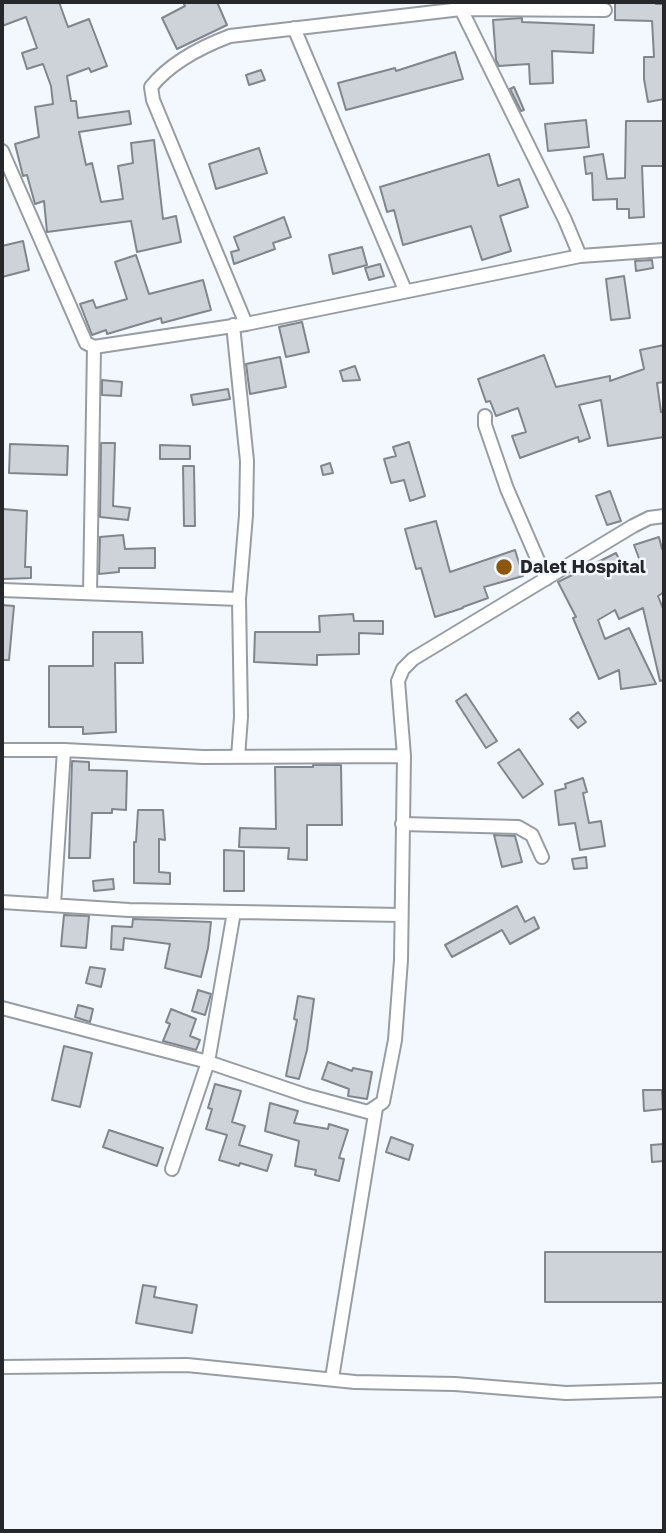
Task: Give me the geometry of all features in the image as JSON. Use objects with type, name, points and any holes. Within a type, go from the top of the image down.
[{"type":"street","points":[[238,757],[241,717],[239,599],[246,515],[247,461],[239,325],[153,100],[151,87],[160,76],[201,48],[230,36],[459,5],[605,10]]},
{"type":"street","points":[[459,5],[565,220],[580,256]]},
{"type":"street","points":[[295,28],[405,290]]},
{"type":"street","points":[[2,151],[86,343],[94,347],[239,325],[580,256],[664,250]]},
{"type":"street","points":[[90,593],[94,347]]},
{"type":"street","points":[[485,416],[485,425],[507,489],[547,579]]},
{"type":"street","points":[[2,1008],[208,1062],[368,1112],[376,1108],[383,1102],[395,1040],[401,960],[404,756],[398,681],[403,669],[413,659],[633,526],[649,518],[664,516]]},
{"type":"street","points":[[2,590],[239,599]]},
{"type":"street","points":[[2,750],[238,757],[404,756]]},
{"type":"street","points":[[54,904],[64,750]]},
{"type":"street","points":[[402,824],[518,827],[533,835],[542,857]]},
{"type":"street","points":[[2,902],[129,910],[401,915]]},
{"type":"street","points":[[172,1169],[208,1062],[234,912]]},
{"type":"street","points":[[332,1378],[376,1108]]},
{"type":"street","points":[[2,1367],[187,1365],[355,1382],[455,1384],[566,1393],[664,1390]]},
{"type":"building","points":[[2,2],[59,2],[68,27],[89,19],[107,66],[91,72],[89,68],[67,76],[71,101],[76,101],[78,118],[129,111],[131,124],[79,132],[86,165],[92,163],[101,202],[123,199],[118,166],[133,163],[131,143],[154,140],[163,219],[176,216],[181,242],[137,252],[131,221],[47,232],[44,201],[35,204],[27,175],[23,176],[15,144],[39,137],[35,107],[53,104],[51,86],[43,64],[27,69],[22,53],[37,48],[26,17],[2,26]]},
{"type":"building","points":[[183,2],[217,2],[227,25],[177,49],[162,18],[185,6]]},
{"type":"building","points":[[615,2],[664,4],[664,99],[648,102],[644,79],[644,57],[654,57],[652,21],[615,20]]},
{"type":"building","points":[[522,18],[522,22],[594,25],[593,53],[552,51],[553,83],[530,84],[529,64],[499,66],[496,60],[493,20]]},
{"type":"building","points":[[455,52],[463,79],[346,110],[338,83],[395,68],[396,71]]},
{"type":"building","points":[[261,70],[265,80],[249,85],[246,75]]},
{"type":"building","points":[[514,87],[524,110],[521,111],[510,89]]},
{"type":"building","points":[[586,120],[589,147],[548,151],[545,124]]},
{"type":"building","points":[[626,121],[664,121],[664,166],[642,166],[644,217],[629,218],[629,209],[617,209],[617,199],[593,200],[592,173],[586,174],[584,157],[603,154],[607,179],[625,178]]},
{"type":"building","points":[[259,148],[267,173],[216,189],[209,164]]},
{"type":"building","points":[[489,154],[498,186],[519,179],[528,207],[500,216],[511,251],[482,260],[471,226],[403,245],[394,210],[387,212],[380,187]]},
{"type":"building","points":[[284,217],[291,237],[273,243],[275,249],[234,264],[231,252],[239,250],[234,237]]},
{"type":"building","points":[[23,241],[29,270],[2,277],[2,246]]},
{"type":"building","points":[[362,247],[367,265],[333,274],[329,255]]},
{"type":"building","points":[[136,255],[149,294],[203,280],[211,310],[162,323],[161,318],[107,334],[106,330],[92,335],[80,304],[93,300],[96,308],[127,299],[115,262]]},
{"type":"building","points":[[652,260],[653,268],[636,271],[635,261]]},
{"type":"building","points":[[380,264],[384,276],[369,280],[365,268]]},
{"type":"building","points":[[624,276],[630,318],[611,320],[606,279]]},
{"type":"building","points":[[302,322],[309,352],[286,357],[279,327]]},
{"type":"building","points":[[664,345],[664,382],[657,383],[661,412],[664,412],[664,437],[608,446],[601,400],[579,405],[590,438],[579,442],[578,437],[520,458],[512,436],[526,432],[518,408],[496,416],[490,401],[486,402],[478,379],[544,355],[556,387],[610,376],[610,381],[644,369],[640,350]]},
{"type":"building","points":[[280,357],[286,387],[250,394],[246,364]]},
{"type":"building","points":[[355,366],[360,380],[343,381],[340,371]]},
{"type":"building","points":[[102,380],[122,382],[121,396],[102,395]]},
{"type":"building","points":[[228,389],[230,399],[193,405],[191,395]]},
{"type":"building","points":[[409,442],[425,496],[410,501],[404,480],[391,483],[384,459],[396,456],[393,447]]},
{"type":"building","points":[[101,443],[115,443],[113,506],[130,508],[128,520],[100,517]]},
{"type":"building","points":[[10,444],[68,446],[67,475],[9,473]]},
{"type":"building","points":[[160,445],[190,446],[190,459],[160,459]]},
{"type":"building","points":[[330,463],[333,473],[323,475],[321,466]]},
{"type":"building","points":[[183,466],[194,466],[195,526],[184,526]]},
{"type":"building","points":[[610,491],[621,521],[607,525],[596,496]]},
{"type":"building","points":[[3,509],[27,511],[25,567],[31,567],[31,578],[2,579]]},
{"type":"building","points":[[436,521],[450,572],[515,550],[523,576],[484,587],[488,598],[435,617],[421,568],[416,569],[405,529]]},
{"type":"building","points":[[123,535],[125,549],[155,548],[155,568],[119,568],[119,572],[99,574],[100,537]]},
{"type":"building","points":[[659,537],[662,549],[664,547],[664,592],[658,596],[664,611],[664,680],[660,681],[643,608],[619,619],[615,610],[598,620],[605,639],[629,628],[656,684],[621,689],[619,670],[599,679],[573,618],[576,617],[558,582],[616,553],[624,569],[640,561],[634,545]]},
{"type":"building","points":[[2,605],[14,606],[9,660],[2,660]]},
{"type":"building","points":[[353,614],[354,621],[383,621],[383,634],[359,633],[359,654],[317,655],[317,665],[254,662],[255,632],[320,632],[319,616]]},
{"type":"building","points":[[93,632],[142,632],[143,663],[115,663],[116,732],[83,734],[83,727],[49,727],[49,666],[93,666]]},
{"type":"building","points":[[466,694],[497,741],[486,748],[456,701]]},
{"type":"building","points":[[578,712],[586,722],[578,728],[570,719]]},
{"type":"building","points":[[519,749],[543,784],[523,798],[498,763]]},
{"type":"building","points":[[72,761],[89,762],[89,770],[127,771],[126,810],[112,809],[112,813],[92,813],[90,858],[69,858]]},
{"type":"building","points":[[341,765],[342,825],[307,825],[307,860],[288,859],[289,848],[239,847],[240,828],[276,829],[275,767]]},
{"type":"building","points":[[583,778],[587,792],[583,793],[589,823],[601,821],[605,846],[580,850],[575,823],[559,825],[555,791],[566,788],[565,784]]},
{"type":"building","points":[[138,810],[163,810],[165,840],[159,839],[159,872],[170,873],[170,884],[134,883],[134,842]]},
{"type":"building","points":[[494,835],[515,836],[522,862],[502,867]]},
{"type":"building","points":[[224,850],[244,851],[244,891],[224,891]]},
{"type":"building","points":[[586,857],[587,868],[574,869],[572,859]]},
{"type":"building","points":[[113,879],[114,889],[94,891],[93,881]]},
{"type":"building","points":[[517,906],[525,922],[534,917],[539,928],[510,944],[502,930],[452,957],[445,945]]},
{"type":"building","points":[[64,915],[89,916],[86,948],[61,946]]},
{"type":"building","points":[[133,919],[211,922],[201,977],[165,968],[170,944],[124,938],[123,950],[111,949],[112,926],[132,927]]},
{"type":"building","points":[[90,967],[105,969],[101,987],[86,983]]},
{"type":"building","points":[[198,990],[211,994],[205,1015],[192,1011]]},
{"type":"building","points":[[298,996],[314,999],[307,1050],[299,1079],[286,1076],[297,1020],[294,1019]]},
{"type":"building","points":[[78,1005],[93,1009],[90,1022],[75,1017]]},
{"type":"building","points":[[171,1009],[196,1019],[190,1036],[200,1040],[196,1050],[163,1041],[170,1024],[166,1022]]},
{"type":"building","points":[[64,1046],[92,1053],[80,1107],[52,1100]]},
{"type":"building","points":[[328,1062],[352,1071],[353,1068],[372,1072],[367,1099],[348,1096],[349,1089],[322,1079]]},
{"type":"building","points":[[215,1084],[241,1091],[232,1122],[245,1126],[239,1145],[272,1155],[267,1171],[219,1160],[227,1135],[206,1129],[212,1109],[208,1108]]},
{"type":"building","points":[[643,1090],[662,1090],[663,1109],[644,1111]]},
{"type":"building","points":[[270,1103],[298,1111],[294,1123],[328,1129],[329,1124],[348,1130],[339,1158],[344,1159],[339,1181],[315,1175],[316,1170],[295,1166],[299,1141],[265,1131]]},
{"type":"building","points":[[109,1130],[163,1148],[157,1166],[103,1147]]},
{"type":"building","points":[[391,1137],[413,1145],[409,1160],[386,1152]]},
{"type":"building","points":[[664,1144],[664,1161],[652,1162],[651,1145]]},
{"type":"building","points":[[545,1252],[664,1252],[664,1302],[545,1302]]},
{"type":"building","points":[[143,1285],[156,1287],[154,1297],[197,1305],[192,1333],[136,1323]]},
{"type":"place","name":"Dalet Hospital","points":[[504,567]]}]
